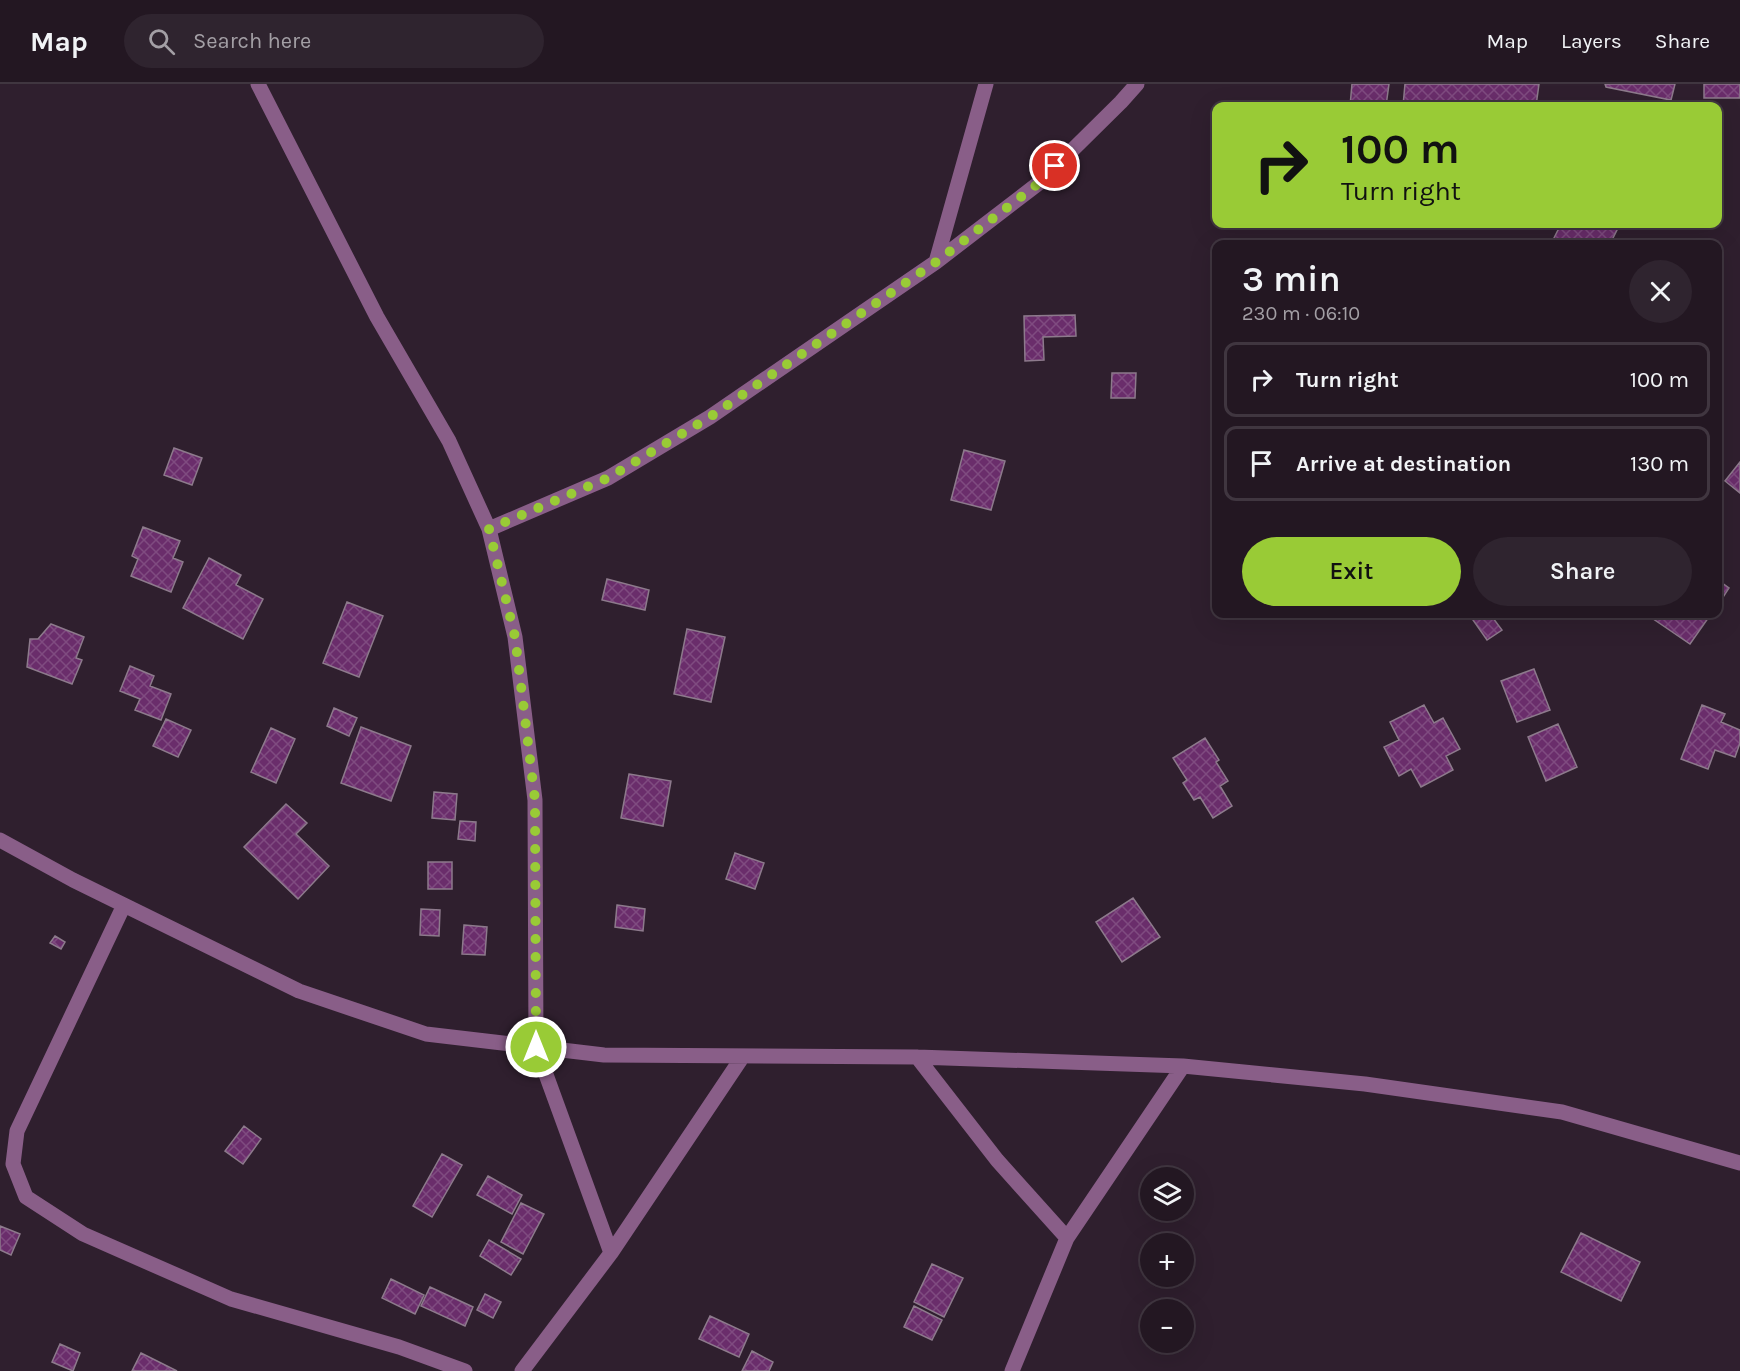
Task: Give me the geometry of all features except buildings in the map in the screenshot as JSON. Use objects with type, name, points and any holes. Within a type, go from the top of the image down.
[{"type":"street","points":[[258,84],[377,318],[449,441],[489,529],[515,637],[535,800],[536,1047],[611,1253]]},
{"type":"street","points":[[936,262],[986,84]]},
{"type":"street","points":[[489,529],[608,478],[710,417],[936,262],[1039,183],[1137,84]]},
{"type":"street","points":[[0,840],[73,880],[299,991],[426,1034],[604,1054],[916,1057],[1183,1066],[1365,1084],[1562,1112],[1740,1163]]},
{"type":"street","points":[[124,905],[17,1131],[13,1164],[26,1197],[83,1233],[231,1299],[399,1347],[465,1371]]},
{"type":"street","points":[[522,1371],[611,1253],[743,1056]]},
{"type":"street","points":[[916,1057],[998,1160],[1067,1238]]},
{"type":"street","points":[[1012,1371],[1067,1238],[1183,1066]]},
{"type":"route","points":[[536,1047],[535,800],[515,637],[489,529],[608,478],[710,417],[936,262],[1039,183],[1055,166]]}]
